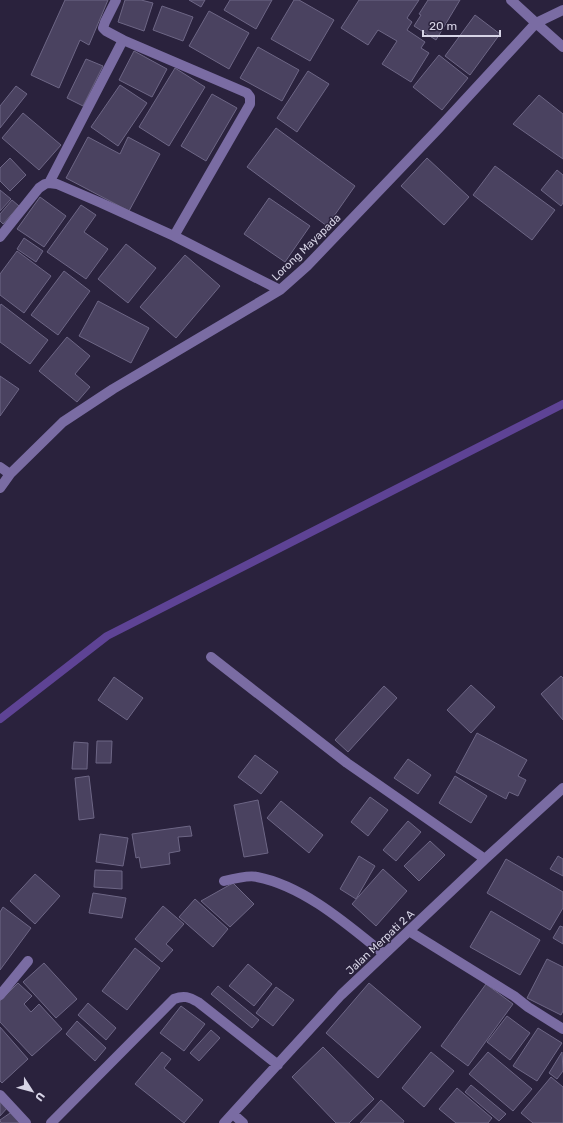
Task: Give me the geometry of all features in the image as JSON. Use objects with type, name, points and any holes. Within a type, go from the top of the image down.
[{"type":"street","points":[[116,0],[103,28],[106,31],[123,40],[247,93],[250,97],[250,104],[174,236]]},
{"type":"street","points":[[511,0],[563,47]]},
{"type":"street","points":[[536,23],[563,10]]},
{"type":"street","name":"Lorong Mayapada","points":[[0,488],[10,474],[64,422],[113,389],[280,290],[307,266],[439,128],[536,23]]},
{"type":"street","points":[[49,183],[123,40]]},
{"type":"street","points":[[0,238],[39,188],[44,184],[57,184],[174,236],[280,290]]},
{"type":"street","points":[[0,467],[10,474]]},
{"type":"street","points":[[211,657],[347,763],[485,859]]},
{"type":"street","name":"Jalan Merpati 2 A","points":[[224,1123],[341,995],[485,859],[563,788]]},
{"type":"street","points":[[224,881],[256,876],[287,886],[309,898],[339,919],[384,954]]},
{"type":"street","points":[[409,931],[514,996],[528,1007],[563,1029]]},
{"type":"street","points":[[0,995],[28,961]]},
{"type":"street","points":[[51,1123],[174,999],[181,996],[198,1002],[278,1065]]},
{"type":"street","points":[[0,1095],[26,1123]]},
{"type":"street","points":[[233,1114],[243,1123]]},
{"type":"building","points":[[65,0],[108,0],[89,45],[80,40],[59,88],[31,75]]},
{"type":"building","points":[[125,0],[141,0],[153,3],[144,31],[118,22]]},
{"type":"building","points":[[189,0],[205,0],[201,7]]},
{"type":"building","points":[[230,0],[272,0],[256,29],[224,10]]},
{"type":"building","points":[[294,0],[299,0],[334,20],[310,61],[271,39]]},
{"type":"building","points":[[359,0],[419,0],[407,18],[412,22],[407,30],[425,42],[421,48],[429,53],[411,82],[382,64],[397,41],[378,30],[368,45],[341,28]]},
{"type":"building","points":[[428,0],[460,0],[436,40],[414,26],[421,15],[419,14]]},
{"type":"building","points":[[162,6],[193,17],[183,41],[153,30]]},
{"type":"building","points":[[209,11],[249,33],[229,69],[189,46]]},
{"type":"building","points":[[475,15],[500,34],[470,75],[445,56]]},
{"type":"building","points":[[258,47],[299,70],[282,101],[240,78]]},
{"type":"building","points":[[134,51],[167,69],[152,97],[119,80]]},
{"type":"building","points":[[439,55],[468,78],[442,110],[413,87]]},
{"type":"building","points":[[86,59],[103,66],[83,106],[67,98]]},
{"type":"building","points":[[175,68],[205,87],[169,146],[139,127]]},
{"type":"building","points":[[308,71],[329,84],[297,132],[277,118]]},
{"type":"building","points":[[120,85],[147,103],[118,146],[91,127]]},
{"type":"building","points":[[16,86],[27,94],[0,128],[0,106]]},
{"type":"building","points":[[212,94],[237,108],[206,161],[181,146]]},
{"type":"building","points":[[539,95],[563,114],[563,159],[513,124]]},
{"type":"building","points":[[23,113],[61,145],[39,170],[2,138]]},
{"type":"building","points":[[276,128],[355,186],[327,226],[247,167]]},
{"type":"building","points":[[88,137],[120,154],[128,137],[160,154],[129,211],[66,178]]},
{"type":"building","points":[[10,158],[26,175],[10,191],[0,181],[0,168]]},
{"type":"building","points":[[427,158],[469,197],[444,225],[401,186]]},
{"type":"building","points":[[495,166],[555,210],[532,240],[473,195]]},
{"type":"building","points":[[557,170],[563,175],[563,203],[561,206],[541,190]]},
{"type":"building","points":[[0,190],[11,199],[0,211]]},
{"type":"building","points":[[40,197],[66,216],[44,247],[17,229]]},
{"type":"building","points":[[269,198],[310,226],[285,262],[244,234]]},
{"type":"building","points":[[12,200],[19,206],[3,224],[0,221],[0,214]]},
{"type":"building","points":[[81,205],[96,215],[84,232],[108,249],[86,279],[47,252]]},
{"type":"building","points":[[24,238],[43,251],[36,262],[17,249]]},
{"type":"building","points":[[126,244],[156,268],[128,303],[98,279]]},
{"type":"building","points":[[17,251],[51,276],[24,313],[0,295],[0,274]]},
{"type":"building","points":[[185,255],[220,286],[176,338],[140,307]]},
{"type":"building","points":[[64,271],[90,291],[58,335],[31,315]]},
{"type":"building","points":[[98,301],[149,328],[131,363],[79,336]]},
{"type":"building","points":[[1,304],[48,340],[30,364],[0,342]]},
{"type":"building","points":[[67,337],[90,356],[75,374],[90,387],[77,402],[39,371]]},
{"type":"building","points":[[0,376],[19,389],[0,416]]},
{"type":"building","points":[[561,676],[563,678],[563,720],[541,694]]},
{"type":"building","points":[[114,677],[143,698],[127,720],[98,700]]},
{"type":"building","points":[[471,685],[495,707],[471,733],[447,710]]},
{"type":"building","points":[[384,686],[397,698],[348,752],[335,740]]},
{"type":"building","points":[[477,733],[527,760],[518,776],[526,780],[518,796],[509,792],[506,799],[456,772]]},
{"type":"building","points":[[97,741],[112,741],[111,763],[96,763]]},
{"type":"building","points":[[74,742],[88,743],[87,769],[72,769]]},
{"type":"building","points":[[255,755],[278,772],[261,794],[238,777]]},
{"type":"building","points":[[408,759],[431,775],[418,794],[394,778]]},
{"type":"building","points":[[89,776],[94,818],[79,820],[75,778]]},
{"type":"building","points":[[455,776],[487,796],[471,823],[439,803]]},
{"type":"building","points":[[370,797],[388,810],[368,836],[351,822]]},
{"type":"building","points":[[258,800],[268,853],[244,857],[234,805]]},
{"type":"building","points":[[281,801],[323,835],[309,853],[267,818]]},
{"type":"building","points":[[408,821],[421,832],[396,861],[383,850]]},
{"type":"building","points":[[190,826],[192,836],[178,837],[180,851],[169,853],[170,864],[141,868],[139,857],[136,858],[132,834]]},
{"type":"building","points":[[100,834],[128,838],[123,866],[96,862]]},
{"type":"building","points":[[430,841],[445,855],[419,881],[404,866]]},
{"type":"building","points":[[359,856],[375,866],[356,899],[340,889]]},
{"type":"building","points":[[558,856],[563,859],[563,876],[550,869]]},
{"type":"building","points":[[506,859],[563,892],[563,908],[550,930],[487,893]]},
{"type":"building","points":[[383,869],[407,891],[376,926],[352,904]]},
{"type":"building","points":[[95,870],[122,871],[122,889],[94,887]]},
{"type":"building","points":[[35,874],[60,896],[35,924],[10,901]]},
{"type":"building","points":[[233,883],[254,904],[230,927],[201,901]]},
{"type":"building","points":[[93,893],[126,898],[122,918],[89,913]]},
{"type":"building","points":[[195,899],[228,929],[213,947],[179,917]]},
{"type":"building","points":[[163,906],[184,924],[166,944],[173,950],[162,962],[135,939]]},
{"type":"building","points":[[3,907],[31,928],[0,970],[0,912]]},
{"type":"building","points":[[491,911],[540,940],[520,975],[470,947]]},
{"type":"building","points":[[560,926],[563,927],[563,944],[553,938]]},
{"type":"building","points":[[135,948],[160,968],[127,1010],[102,991]]},
{"type":"building","points":[[547,959],[563,967],[563,1011],[561,1015],[527,998]]},
{"type":"building","points":[[44,963],[77,999],[56,1018],[23,982]]},
{"type":"building","points":[[248,964],[272,984],[254,1006],[229,986]]},
{"type":"building","points":[[18,983],[32,996],[24,1004],[31,1012],[39,1004],[62,1029],[32,1056],[0,1022],[0,1001]]},
{"type":"building","points":[[369,983],[421,1027],[378,1078],[326,1033]]},
{"type":"building","points":[[486,984],[513,1004],[468,1066],[441,1046]]},
{"type":"building","points":[[218,986],[259,1020],[252,1028],[211,994]]},
{"type":"building","points":[[276,987],[294,1000],[273,1026],[256,1013]]},
{"type":"building","points":[[88,1003],[116,1028],[106,1040],[78,1015]]},
{"type":"building","points":[[181,1006],[205,1024],[184,1051],[160,1033]]},
{"type":"building","points":[[507,1016],[530,1033],[510,1060],[487,1042]]},
{"type":"building","points":[[77,1021],[106,1048],[95,1061],[66,1034]]},
{"type":"building","points":[[0,1027],[28,1059],[2,1083],[0,1081]]},
{"type":"building","points":[[538,1028],[562,1043],[537,1081],[513,1066]]},
{"type":"building","points":[[211,1030],[220,1038],[199,1061],[190,1053]]},
{"type":"building","points":[[323,1047],[374,1099],[349,1123],[336,1123],[292,1077]]},
{"type":"building","points":[[162,1052],[171,1059],[164,1068],[203,1100],[184,1123],[135,1084]]},
{"type":"building","points":[[431,1052],[454,1071],[424,1107],[402,1088]]},
{"type":"building","points":[[488,1052],[532,1089],[513,1111],[469,1074]]},
{"type":"building","points":[[562,1052],[563,1071],[557,1079],[549,1073]]},
{"type":"building","points":[[551,1077],[563,1087],[563,1123],[533,1123],[521,1113]]},
{"type":"building","points":[[471,1085],[506,1114],[499,1121],[465,1092]]},
{"type":"building","points":[[457,1088],[492,1118],[488,1123],[456,1123],[439,1109]]},
{"type":"building","points":[[0,1099],[8,1107],[0,1116]]},
{"type":"building","points":[[381,1100],[404,1121],[403,1123],[360,1123]]},
{"type":"building","points":[[13,1111],[21,1123],[1,1123],[0,1120]]},
{"type":"waterway","points":[[0,719],[107,636],[563,404]]}]
